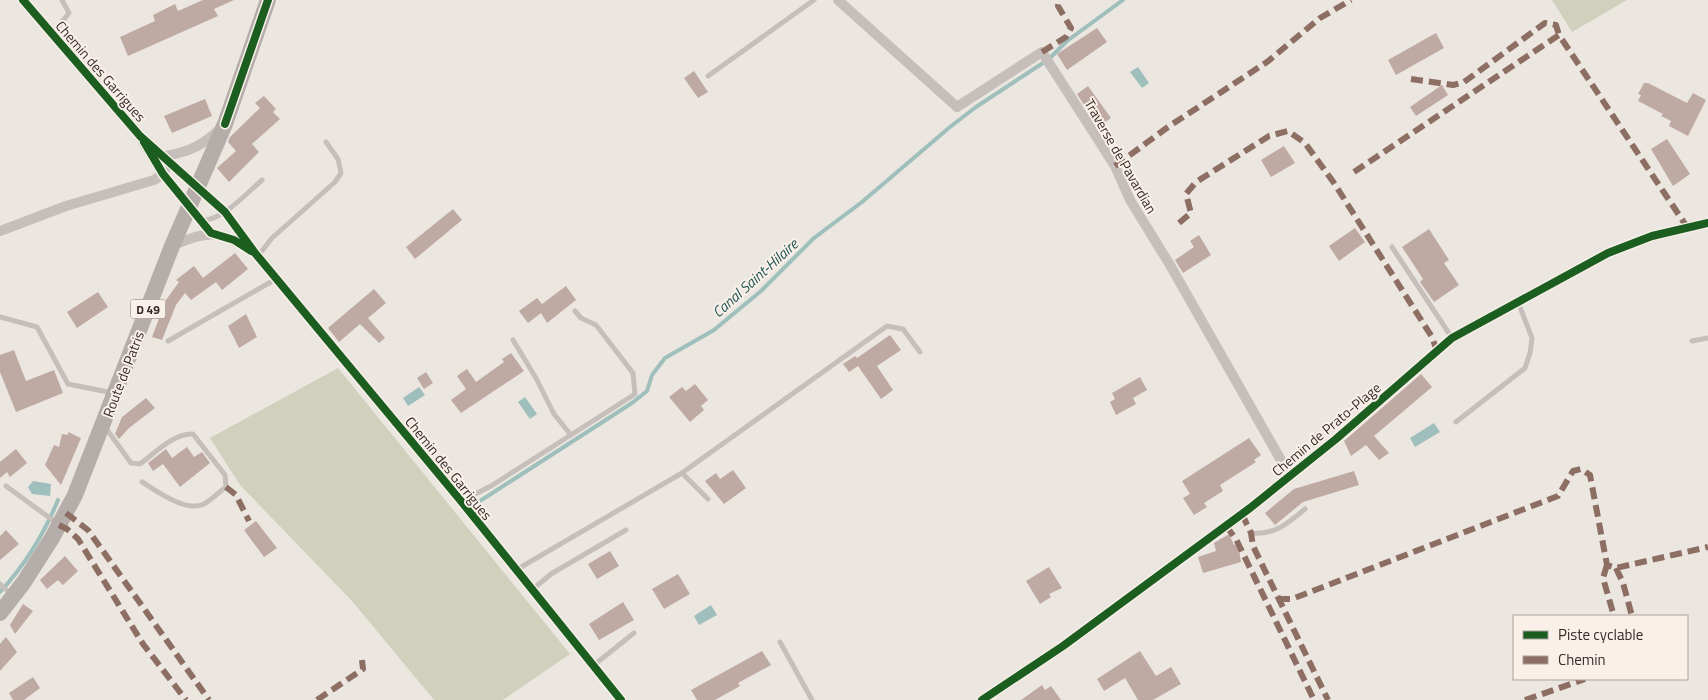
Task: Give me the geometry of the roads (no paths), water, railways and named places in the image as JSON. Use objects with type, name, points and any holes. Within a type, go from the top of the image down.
[{"type":"main road","name":"D 49","points":[[225,124],[268,0]]},
{"type":"main road","name":"Route de Patris","points":[[0,613],[59,525],[75,495],[172,246],[193,214],[198,187],[225,124]]},
{"type":"street","name":"Chemin des Garrigues","points":[[23,0],[140,136],[163,174],[210,233],[234,240],[256,255]]},
{"type":"street","name":"Traverse de Pavardian","points":[[838,0],[957,107],[1042,52],[1114,166],[1130,200],[1170,265],[1290,476]]},
{"type":"street","points":[[0,230],[66,206],[154,180],[163,174],[168,158],[192,151],[204,144],[225,124]]},
{"type":"street","name":"Chemin des Garrigues","points":[[140,136],[168,158],[225,212],[256,255],[461,501],[621,700]]},
{"type":"street","name":"Chemin de Prato-Plage","points":[[982,700],[1063,646],[1290,476],[1336,439],[1452,338],[1617,250],[1652,236],[1708,224]]},
{"type":"street","points":[[172,246],[195,236],[210,233]]},
{"type":"lane","points":[[52,34],[69,14],[62,0]]},
{"type":"lane","points":[[708,76],[814,0]]},
{"type":"lane","points":[[256,255],[272,238],[335,182],[340,173],[338,159],[326,142]]},
{"type":"lane","points":[[193,214],[205,221],[225,212],[262,180]]},
{"type":"lane","points":[[1392,247],[1452,338]]},
{"type":"lane","points":[[168,340],[277,278]]},
{"type":"lane","points":[[1456,422],[1525,368],[1532,338],[1518,302]]},
{"type":"lane","points":[[461,501],[491,486],[635,394],[633,373],[596,325],[582,318],[575,311]]},
{"type":"lane","points":[[0,317],[37,327],[68,384],[115,394]]},
{"type":"lane","points":[[516,570],[682,474],[888,326],[903,329],[920,352]]},
{"type":"lane","points":[[1692,340],[1708,338]]},
{"type":"lane","points":[[513,340],[536,378],[554,414],[571,435]]},
{"type":"lane","points":[[103,425],[132,463],[140,464],[176,438],[185,434],[193,434],[224,476],[226,487],[203,505],[194,507],[173,501],[142,482]]},
{"type":"lane","points":[[682,474],[708,499]]},
{"type":"lane","points":[[6,486],[59,525]]},
{"type":"lane","points":[[1251,533],[1265,534],[1283,528],[1305,509]]},
{"type":"lane","points":[[533,590],[551,574],[626,530]]},
{"type":"lane","points":[[0,584],[13,596]]},
{"type":"lane","points":[[594,665],[634,633]]},
{"type":"lane","points":[[780,642],[812,700]]},
{"type":"water","points":[[1138,67],[1149,83],[1142,88],[1130,72]]},
{"type":"water","points":[[419,387],[425,395],[408,406],[403,398]]},
{"type":"water","points":[[525,397],[537,414],[530,419],[518,402]]},
{"type":"water","points":[[1434,423],[1440,432],[1415,447],[1410,438]]},
{"type":"water","points":[[33,481],[51,484],[50,496],[32,494],[28,487]]},
{"type":"water","points":[[711,605],[717,615],[699,625],[694,616]]},
{"type":"waterway","name":"Canal Saint-Hilaire","points":[[1049,59],[1067,41],[1123,0]]},
{"type":"waterway","name":"Canal Saint-Hilaire","points":[[477,503],[632,403],[647,391],[652,375],[665,358],[714,330],[761,291],[814,238],[862,202],[950,127],[976,107],[1046,61]]},
{"type":"waterway","points":[[0,592],[33,549],[47,525],[58,500]]}]
